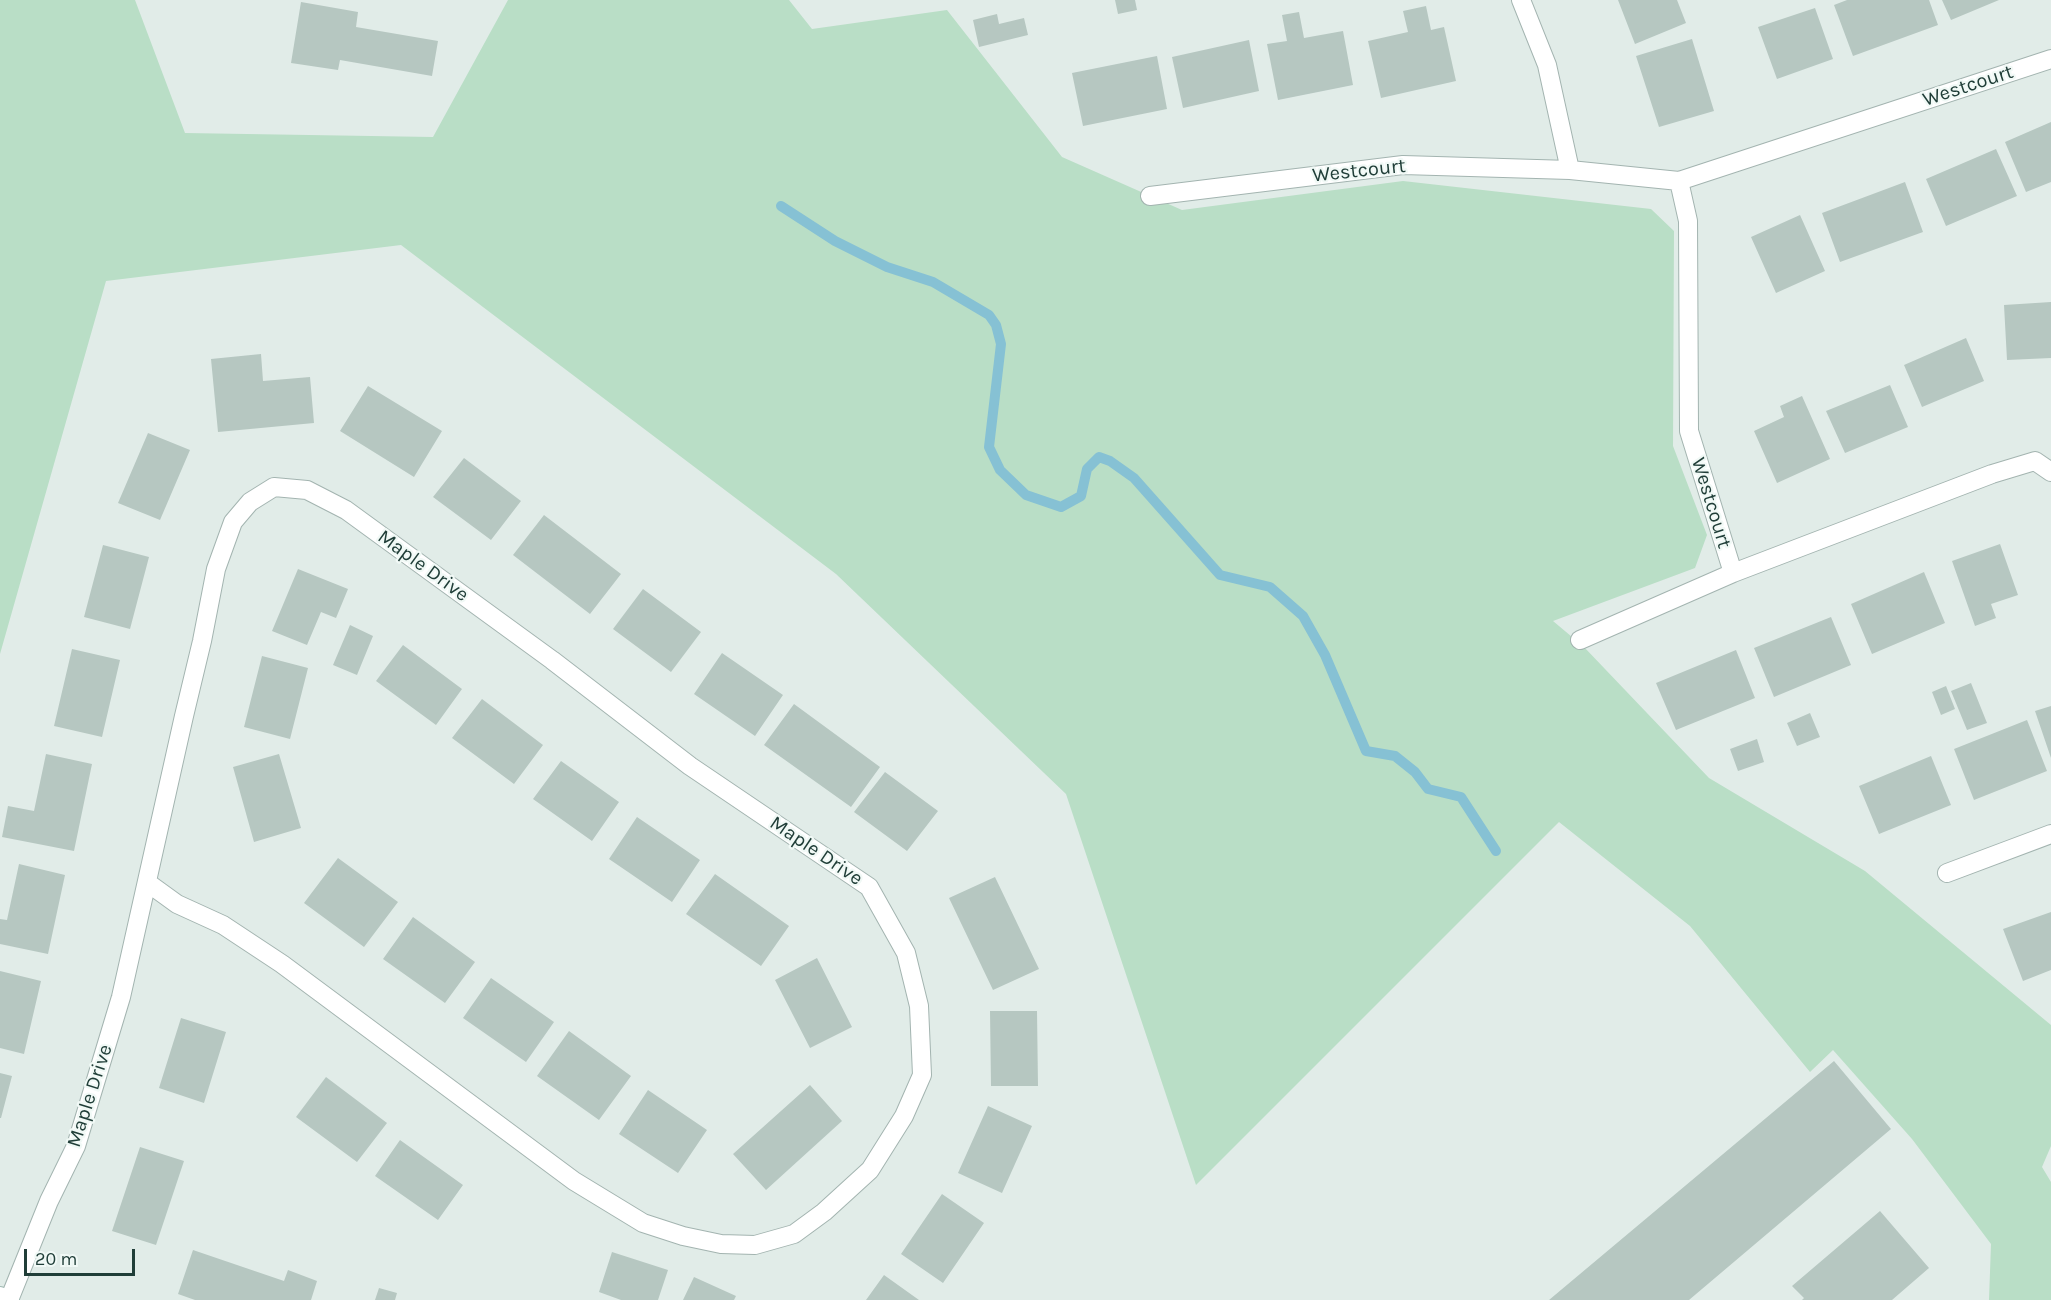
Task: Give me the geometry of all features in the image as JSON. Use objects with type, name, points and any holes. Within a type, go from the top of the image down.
[{"type":"street","points":[[1521,0],[1547,65],[1570,170]]},
{"type":"street","name":"Westcourt","points":[[1150,196],[1403,165],[1570,170],[1679,181],[2051,59]]},
{"type":"street","name":"Westcourt","points":[[1679,181],[1688,221],[1689,431],[1733,573]]},
{"type":"street","name":"Westcourt","points":[[1580,640],[1733,573],[1992,474],[2035,461],[2051,472]]},
{"type":"street","name":"Maple Drive","points":[[9,1300],[49,1201],[76,1146],[121,997],[202,641],[216,569],[233,522],[250,502],[274,487],[308,490],[346,510],[552,660],[690,766],[869,887],[906,953],[919,1006],[922,1075],[904,1116],[870,1170],[824,1212],[794,1234],[755,1245],[721,1244],[683,1236],[643,1223],[574,1181],[282,964],[223,925],[177,904],[148,883]]},
{"type":"street","points":[[1947,873],[2051,834]]},
{"type":"street","points":[[0,1296],[9,1300]]},
{"type":"green space","points":[[0,0],[135,0],[185,133],[433,137],[508,0],[789,0],[812,29],[947,10],[1062,157],[1182,210],[1403,181],[1651,209],[1674,231],[1673,446],[1707,535],[1695,568],[1553,621],[1584,647],[1709,778],[1865,871],[2051,1025],[2051,1146],[2042,1167],[2051,1182],[2051,1300],[1989,1300],[1991,1244],[1912,1139],[1833,1050],[1810,1072],[1690,926],[1559,822],[1196,1185],[1066,794],[836,574],[401,245],[106,281],[0,654]]},
{"type":"building","points":[[1115,0],[1135,0],[1137,10],[1118,14]]},
{"type":"building","points":[[1618,0],[1677,0],[1686,23],[1635,44]]},
{"type":"building","points":[[1847,0],[1929,0],[1938,25],[1853,56],[1834,5]]},
{"type":"building","points":[[1942,0],[1999,0],[1951,20]]},
{"type":"building","points":[[301,2],[358,12],[356,27],[438,41],[432,76],[340,60],[338,70],[291,63]]},
{"type":"building","points":[[1426,6],[1431,30],[1444,27],[1456,81],[1381,98],[1368,41],[1408,32],[1403,11]]},
{"type":"building","points":[[1815,8],[1833,59],[1777,79],[1758,27]]},
{"type":"building","points":[[1299,12],[1304,38],[1343,31],[1353,85],[1278,100],[1267,44],[1287,41],[1282,15]]},
{"type":"building","points":[[997,14],[999,24],[1024,18],[1028,35],[979,47],[973,20]]},
{"type":"building","points":[[1692,39],[1714,111],[1659,127],[1636,56]]},
{"type":"building","points":[[1249,40],[1259,91],[1183,108],[1172,57]]},
{"type":"building","points":[[1157,56],[1167,109],[1083,126],[1072,73]]},
{"type":"building","points":[[2051,122],[2051,182],[2026,192],[2005,142]]},
{"type":"building","points":[[1996,149],[2017,196],[1946,226],[1926,179]]},
{"type":"building","points":[[1905,182],[1923,232],[1840,262],[1822,213]]},
{"type":"building","points":[[1800,215],[1825,271],[1776,293],[1751,237]]},
{"type":"building","points":[[2051,302],[2051,358],[2007,360],[2004,305]]},
{"type":"building","points":[[1966,338],[1984,381],[1922,407],[1904,365]]},
{"type":"building","points":[[261,354],[263,381],[310,377],[314,423],[218,432],[211,359]]},
{"type":"building","points":[[1890,385],[1908,427],[1845,453],[1826,411]]},
{"type":"building","points":[[368,386],[442,431],[414,477],[340,431]]},
{"type":"building","points":[[1802,396],[1830,459],[1777,483],[1754,431],[1784,417],[1780,406]]},
{"type":"building","points":[[148,433],[190,450],[160,520],[118,503]]},
{"type":"building","points":[[464,458],[521,501],[491,540],[433,497]]},
{"type":"building","points":[[544,515],[621,574],[590,614],[513,555]]},
{"type":"building","points":[[2000,544],[2018,595],[1991,604],[1996,618],[1975,626],[1952,561]]},
{"type":"building","points":[[103,545],[149,557],[130,629],[84,617]]},
{"type":"building","points":[[298,569],[348,589],[336,618],[321,612],[307,645],[272,631]]},
{"type":"building","points":[[1924,572],[1945,623],[1872,654],[1851,604]]},
{"type":"building","points":[[643,589],[701,632],[671,672],[613,629]]},
{"type":"building","points":[[1831,617],[1851,665],[1774,697],[1754,648]]},
{"type":"building","points":[[350,625],[373,636],[357,675],[333,665]]},
{"type":"building","points":[[403,645],[462,689],[436,725],[376,681]]},
{"type":"building","points":[[72,649],[120,660],[102,737],[54,726]]},
{"type":"building","points":[[1736,650],[1755,698],[1676,730],[1656,683]]},
{"type":"building","points":[[722,653],[783,695],[755,736],[694,694]]},
{"type":"building","points":[[262,656],[308,668],[290,739],[244,727]]},
{"type":"building","points":[[1971,683],[1987,723],[1967,730],[1951,691]]},
{"type":"building","points":[[1946,686],[1955,709],[1941,715],[1932,692]]},
{"type":"building","points":[[482,699],[543,745],[514,784],[452,738]]},
{"type":"building","points":[[794,704],[880,767],[851,807],[764,745]]},
{"type":"building","points":[[2051,706],[2051,758],[2035,711]]},
{"type":"building","points":[[1810,713],[1820,737],[1797,746],[1787,723]]},
{"type":"building","points":[[2027,720],[2047,771],[1974,800],[1954,749]]},
{"type":"building","points":[[1757,739],[1764,762],[1738,771],[1730,749]]},
{"type":"building","points":[[46,754],[92,764],[74,851],[2,837],[8,806],[34,811]]},
{"type":"building","points":[[279,754],[301,828],[254,842],[233,767]]},
{"type":"building","points":[[1931,756],[1951,805],[1879,834],[1859,786]]},
{"type":"building","points":[[561,761],[619,802],[592,841],[533,799]]},
{"type":"building","points":[[885,772],[938,811],[907,851],[854,812]]},
{"type":"building","points":[[637,817],[700,860],[672,902],[609,859]]},
{"type":"building","points":[[338,858],[398,902],[364,947],[304,903]]},
{"type":"building","points":[[19,864],[65,875],[48,954],[0,944],[0,919],[7,920]]},
{"type":"building","points":[[715,874],[789,926],[761,966],[686,914]]},
{"type":"building","points":[[995,877],[1039,969],[993,990],[949,898]]},
{"type":"building","points":[[2051,912],[2051,970],[2023,981],[2003,929]]},
{"type":"building","points":[[413,917],[475,962],[445,1003],[383,959]]},
{"type":"building","points":[[817,958],[852,1027],[810,1048],[775,980]]},
{"type":"building","points":[[0,971],[41,981],[24,1054],[0,1048]]},
{"type":"building","points":[[491,978],[554,1022],[526,1062],[463,1018]]},
{"type":"building","points":[[990,1011],[1037,1011],[1038,1086],[991,1086]]},
{"type":"building","points":[[181,1018],[226,1032],[204,1103],[159,1088]]},
{"type":"building","points":[[569,1031],[631,1076],[599,1120],[537,1076]]},
{"type":"building","points":[[1834,1061],[1891,1129],[1689,1300],[1549,1300]]},
{"type":"building","points":[[0,1073],[12,1076],[1,1118],[0,1118]]},
{"type":"building","points":[[326,1077],[387,1123],[357,1162],[296,1117]]},
{"type":"building","points":[[810,1085],[842,1121],[766,1190],[733,1154]]},
{"type":"building","points":[[648,1090],[707,1130],[678,1173],[619,1134]]},
{"type":"building","points":[[988,1106],[1032,1126],[1002,1193],[958,1173]]},
{"type":"building","points":[[400,1140],[463,1185],[438,1220],[375,1176]]},
{"type":"building","points":[[140,1147],[184,1161],[156,1245],[112,1231]]},
{"type":"building","points":[[942,1194],[984,1223],[943,1283],[901,1254]]},
{"type":"building","points":[[1880,1211],[1929,1268],[1892,1300],[1802,1300],[1804,1298],[1792,1286]]},
{"type":"building","points":[[193,1250],[284,1281],[288,1270],[317,1281],[311,1300],[195,1300],[178,1294]]},
{"type":"building","points":[[612,1252],[668,1270],[658,1300],[621,1300],[599,1292]]},
{"type":"building","points":[[884,1275],[919,1300],[866,1300]]},
{"type":"building","points":[[694,1277],[736,1296],[734,1300],[683,1300]]},
{"type":"building","points":[[379,1288],[397,1293],[395,1300],[375,1300]]},
{"type":"waterway","points":[[781,206],[835,241],[887,267],[933,282],[989,315],[996,325],[1001,344],[989,447],[1000,470],[1026,495],[1061,507],[1081,496],[1087,469],[1099,457],[1110,461],[1134,478],[1220,575],[1270,587],[1303,616],[1325,655],[1366,751],[1395,756],[1415,772],[1428,789],[1461,797],[1496,851]]}]
